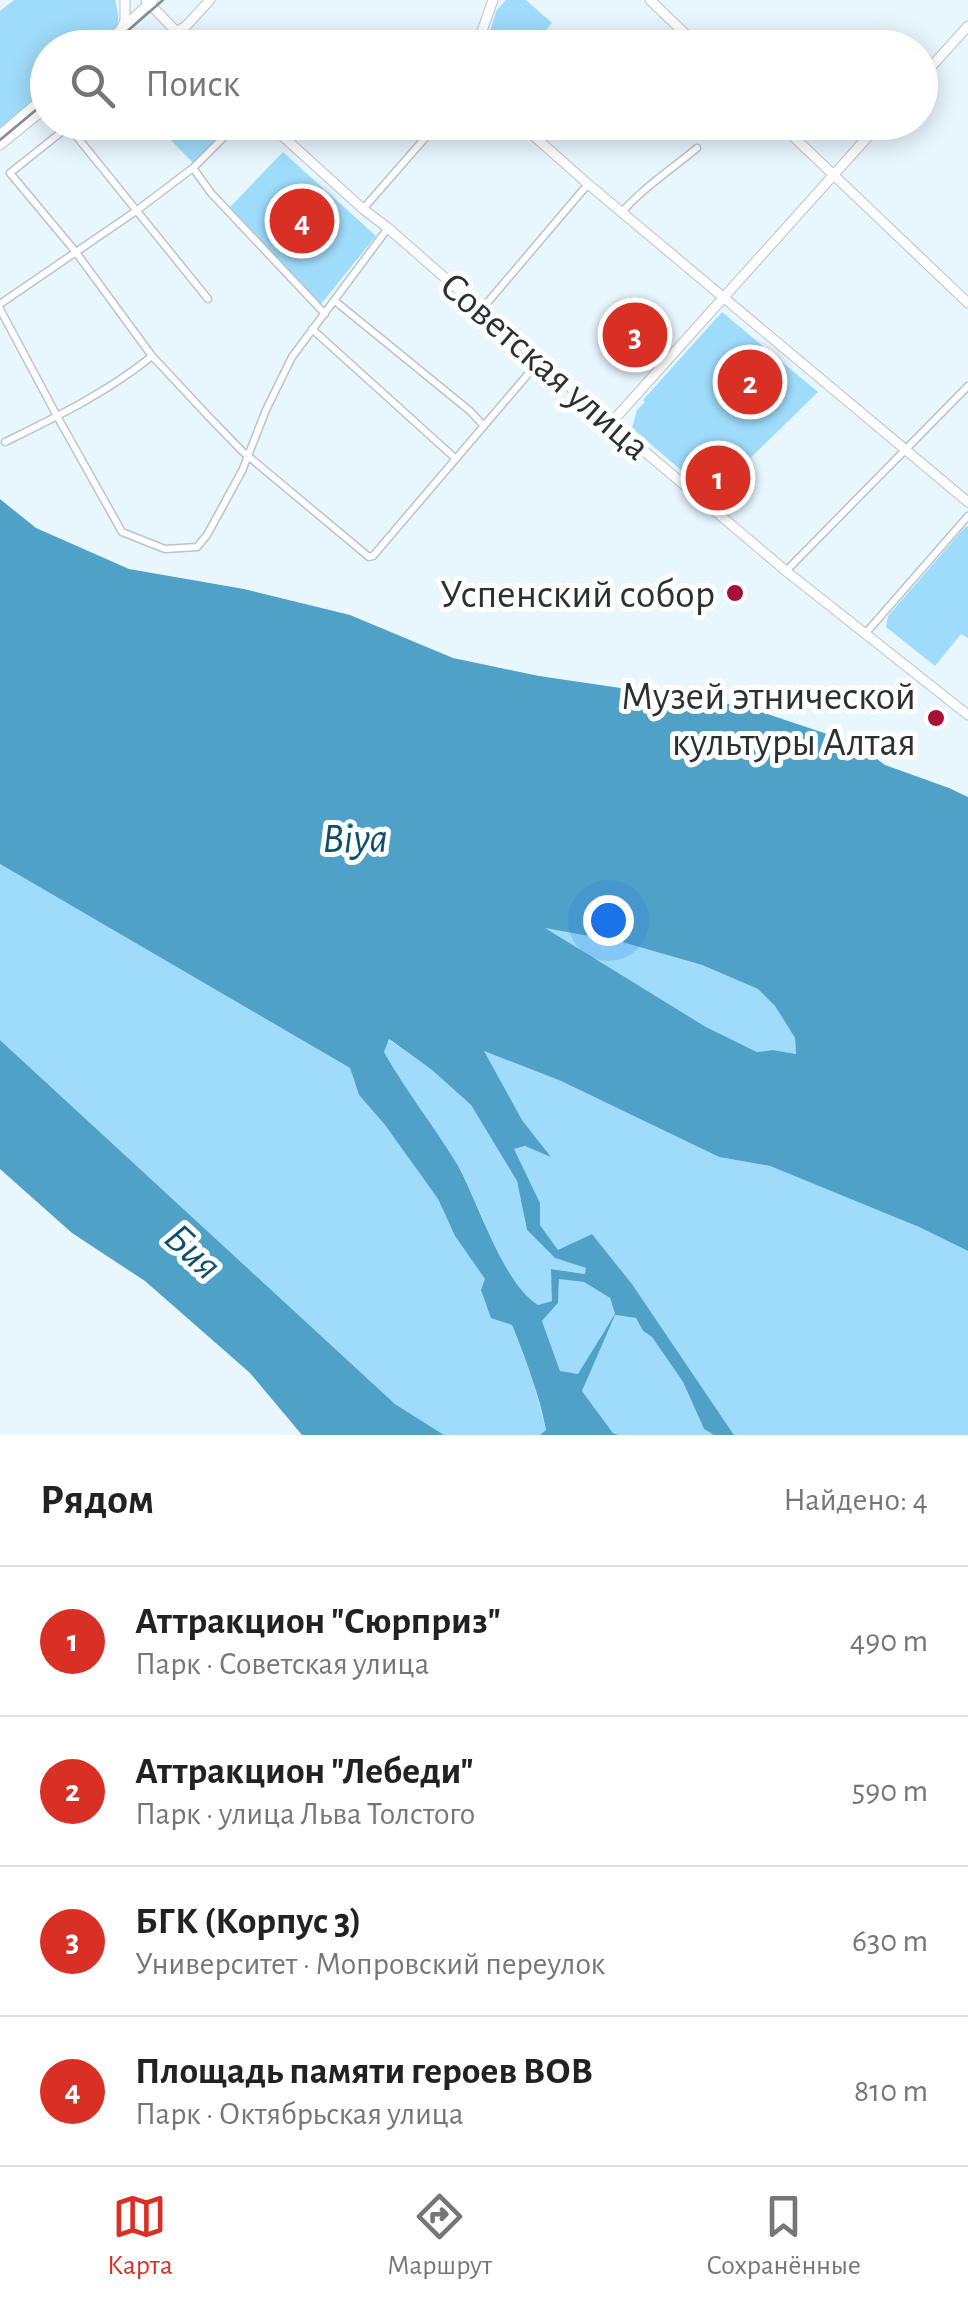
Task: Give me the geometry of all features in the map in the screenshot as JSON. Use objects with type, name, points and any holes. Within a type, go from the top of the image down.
[{"type":"street","points":[[120,30],[125,21],[125,0]]},
{"type":"street","points":[[178,30],[210,0]]},
{"type":"street","points":[[482,30],[493,0]]},
{"type":"street","points":[[650,0],[681,30]]},
{"type":"street","points":[[121,30],[150,1],[174,30]]},
{"type":"street","points":[[938,59],[968,26]]},
{"type":"street","points":[[0,145],[6,133],[30,111]]},
{"type":"street","points":[[6,133],[30,118]]},
{"type":"street","points":[[53,140],[10,173],[152,356],[247,456],[370,557],[540,360]]},
{"type":"street","points":[[83,140],[208,299]]},
{"type":"street","points":[[222,140],[193,168],[136,211],[0,306],[122,532],[165,549],[201,544],[242,471],[282,374],[388,228]]},
{"type":"street","name":"Советская улица","points":[[287,140],[362,209],[786,571],[968,716]]},
{"type":"street","points":[[362,209],[424,140]]},
{"type":"street","points":[[538,140],[968,502]]},
{"type":"street","points":[[797,140],[968,302]]},
{"type":"street","points":[[611,423],[865,140]]},
{"type":"street","points":[[622,212],[640,192],[697,148]]},
{"type":"street","points":[[193,168],[211,193],[326,314]]},
{"type":"street","points":[[482,310],[588,184]]},
{"type":"street","points":[[335,300],[484,426]]},
{"type":"street","points":[[312,330],[456,459]]},
{"type":"street","points":[[4,442],[129,375],[152,356]]},
{"type":"street","points":[[786,571],[968,386]]},
{"type":"street","points":[[865,634],[968,516]]},
{"type":"shaded area","points":[[14,0],[115,0],[118,23],[113,30],[30,30],[30,102],[0,128],[0,11]]},
{"type":"shaded area","points":[[506,0],[526,0],[552,23],[546,30],[491,30],[496,11]]},
{"type":"shaded area","points":[[171,140],[217,140],[193,163]]},
{"type":"shaded area","points":[[283,152],[376,236],[321,304],[230,207]]},
{"type":"shaded area","points":[[722,312],[818,392],[730,478],[743,490],[726,509],[632,428],[643,400]]},
{"type":"shaded area","points":[[968,526],[968,638],[961,634],[935,666],[886,627],[888,616]]},
{"type":"shaded area","points":[[0,864],[350,1068],[359,1095],[438,1199],[455,1236],[512,1325],[532,1377],[546,1430],[540,1435],[444,1435],[395,1404],[0,1040]]},
{"type":"shaded area","points":[[542,927],[622,942],[702,965],[758,989],[775,1006],[795,1038],[796,1054],[757,1052],[706,1027]]},
{"type":"shaded area","points":[[388,1039],[432,1070],[471,1105],[517,1181],[527,1230],[555,1258],[587,1268],[586,1274],[552,1269],[552,1301],[538,1305],[513,1278],[457,1164],[384,1052]]},
{"type":"shaded area","points":[[482,1050],[561,1081],[719,1157],[770,1166],[968,1251],[968,1435],[734,1435],[632,1284],[592,1234],[558,1251],[540,1225],[540,1203],[513,1149],[525,1146],[549,1155],[522,1120]]},
{"type":"shaded area","points":[[559,1278],[584,1282],[610,1298],[615,1315],[636,1318],[683,1382],[704,1429],[714,1435],[613,1433],[582,1391],[609,1324],[579,1374],[560,1372],[542,1321],[558,1303]]},
{"type":"water","name":"Biya","points":[[0,499],[36,528],[129,569],[244,589],[350,615],[453,658],[539,676],[743,706],[857,744],[885,765],[968,797],[968,1251],[770,1166],[719,1157],[561,1081],[484,1051],[522,1120],[551,1157],[525,1146],[514,1149],[540,1203],[540,1225],[558,1250],[592,1234],[632,1284],[734,1435],[714,1435],[704,1429],[683,1382],[652,1337],[643,1331],[636,1318],[615,1315],[582,1391],[613,1433],[619,1435],[540,1435],[546,1430],[543,1417],[512,1325],[491,1318],[481,1290],[485,1279],[455,1236],[438,1199],[359,1095],[350,1068],[0,864]],"holes":[[[545,928],[622,942],[702,965],[758,989],[775,1006],[795,1038],[796,1054],[757,1052],[706,1027]],[[389,1039],[471,1105],[517,1181],[527,1230],[555,1258],[586,1268],[585,1274],[551,1269],[552,1301],[538,1305],[513,1279],[457,1164],[384,1052]],[[559,1279],[584,1282],[610,1298],[615,1314],[578,1374],[560,1371],[542,1321],[558,1303]]]},
{"type":"water","name":"Бия","points":[[0,1040],[395,1404],[444,1435],[302,1435],[250,1373],[145,1281],[72,1233],[0,1169]]},
{"type":"tram line","points":[[129,30],[163,0]]},
{"type":"tram line","points":[[0,140],[30,115]]},
{"type":"place","name":"Площадь памяти героев ВОВ","points":[[302,221]]},
{"type":"place","name":"БГК (Корпус 3)","points":[[635,335]]},
{"type":"place","name":"Аттракцион \"Лебеди\"","points":[[750,382]]},
{"type":"place","name":"Аттракцион \"Сюрприз\"","points":[[718,478]]},
{"type":"place","name":"Успенский собор","points":[[735,593]]},
{"type":"place","name":"Музей этнической культуры Алтая","points":[[936,718]]}]
